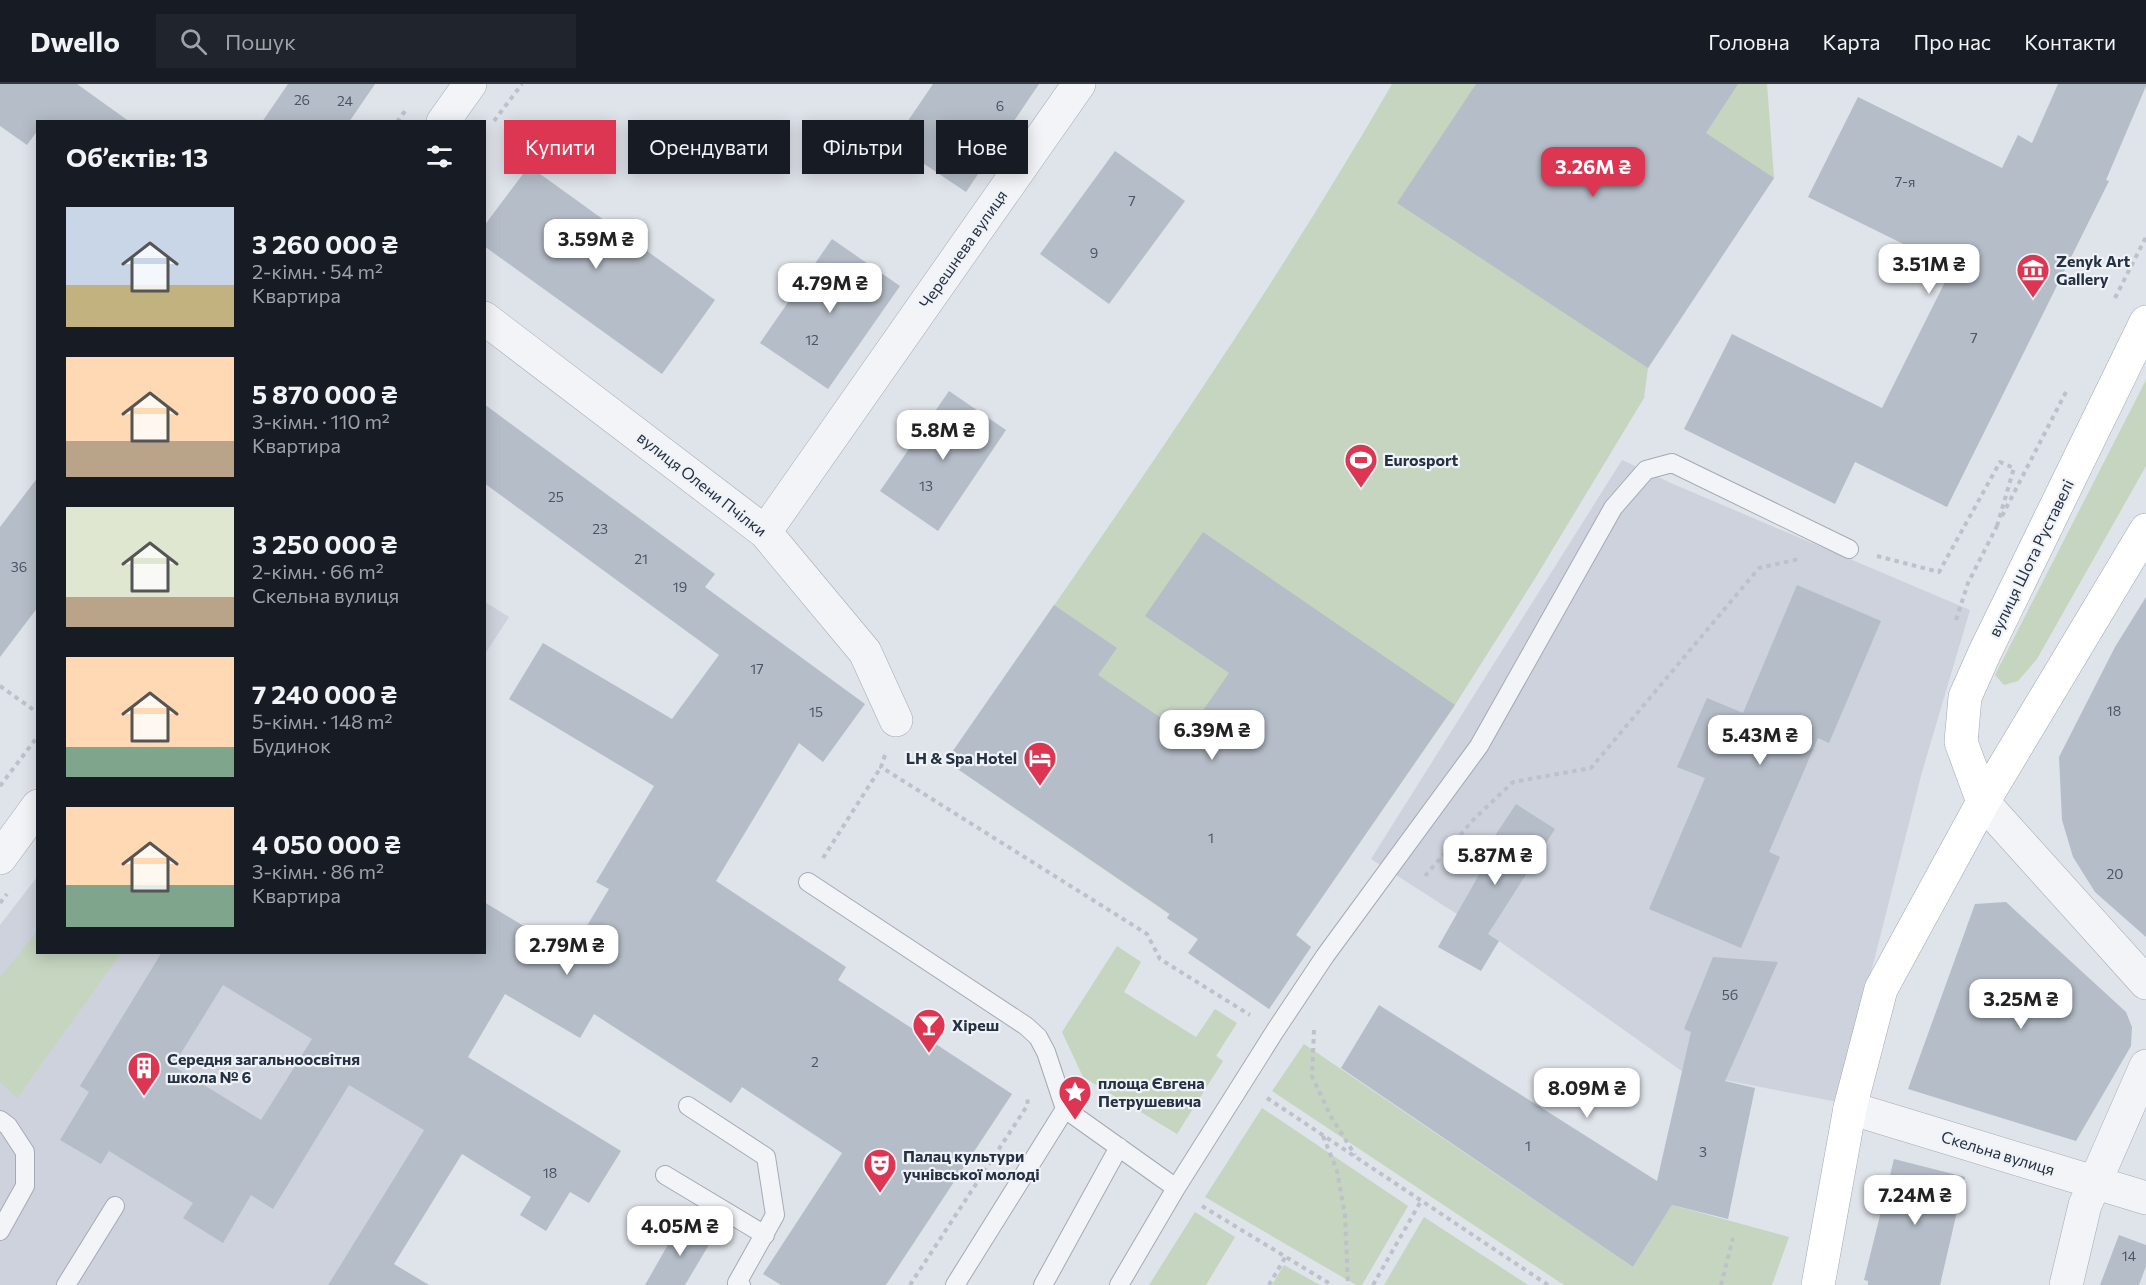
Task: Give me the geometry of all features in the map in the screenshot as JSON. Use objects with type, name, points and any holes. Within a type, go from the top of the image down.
[{"type":"main road","name":"вулиця Шота Руставелі","points":[[1983,802],[1961,742],[1965,697],[1990,641],[2146,322]]},
{"type":"main road","points":[[1818,1285],[1850,1108],[1881,989],[1983,802],[2146,530]]},
{"type":"street","points":[[444,120],[470,84]]},
{"type":"street","name":"Черешнева вулиця","points":[[765,532],[1078,84]]},
{"type":"street","name":"вулиця Олени Пчілки","points":[[486,320],[765,532],[865,652],[896,720]]},
{"type":"street","points":[[1983,802],[2146,983]]},
{"type":"street","points":[[0,858],[36,809]]},
{"type":"street","points":[[2066,1285],[2082,1214],[2146,1066]]},
{"type":"street","name":"Скельна вулиця","points":[[1850,1108],[2146,1198]]},
{"type":"lane","points":[[1119,1285],[1176,1188],[1325,956],[1479,746],[1613,508],[1646,470],[1672,463],[1849,549]]},
{"type":"lane","points":[[808,882],[1026,1026],[1038,1037],[1046,1052],[1065,1109],[1176,1188]]},
{"type":"lane","points":[[688,1106],[766,1157],[775,1215],[737,1283],[741,1285]]},
{"type":"lane","points":[[955,1285],[1065,1109]]},
{"type":"lane","points":[[0,1120],[8,1126],[25,1152],[25,1186],[0,1231]]},
{"type":"lane","points":[[1043,1285],[1119,1147]]},
{"type":"lane","points":[[665,1174],[765,1235]]},
{"type":"lane","points":[[66,1285],[116,1206]]},
{"type":"path","points":[[491,125],[522,84]]},
{"type":"path","points":[[1421,880],[1474,819],[1513,782],[1591,768],[1759,568],[1849,549],[1939,572],[2000,462],[2014,468],[1997,526]]},
{"type":"path","points":[[0,686],[36,712]]},
{"type":"path","points":[[808,882],[881,767],[896,720]]},
{"type":"path","points":[[0,786],[36,739]]},
{"type":"path","points":[[881,767],[1147,934],[1160,959],[1275,1031]]},
{"type":"path","points":[[1314,1025],[1312,1076],[1330,1115],[1356,1157]]},
{"type":"path","points":[[1244,1083],[1548,1285]]},
{"type":"path","points":[[910,1285],[1027,1106],[1028,1095]]},
{"type":"path","points":[[1323,1135],[1337,1171],[1345,1215],[1348,1285]]},
{"type":"path","points":[[1176,1188],[1332,1285]]},
{"type":"path","points":[[1372,1285],[1421,1201]]},
{"type":"path","points":[[1721,1285],[1733,1238]]},
{"type":"path","points":[[1269,1285],[1286,1256]]},
{"type":"shaded area","points":[[1622,460],[1673,484],[1970,610],[1922,772],[1838,1102],[1683,1072],[1499,941],[1371,859]]},
{"type":"shaded area","points":[[486,603],[509,617],[486,652]]},
{"type":"shaded area","points":[[36,878],[36,954],[410,954],[424,1130],[328,1285],[0,1285],[0,925]]},
{"type":"green space","name":"Eurosport","points":[[1392,84],[1767,84],[1774,178],[1648,368],[1644,398],[1534,580],[1455,705],[1296,935],[1311,947],[1269,1009],[1198,939],[1167,918],[1169,914],[946,761],[1232,343]]},
{"type":"green space","points":[[2146,380],[2146,466],[2037,659],[2018,681],[2004,685],[1995,675]]},
{"type":"green space","points":[[36,932],[36,954],[120,954],[17,1098],[0,1082],[0,978]]},
{"type":"green space","points":[[1117,946],[1141,962],[1124,992],[1196,1037],[1215,1009],[1237,1023],[1216,1056],[1223,1061],[1177,1134],[1083,1077],[1062,1032]]},
{"type":"green space","points":[[1304,1044],[1633,1267],[1672,1205],[1789,1237],[1772,1285],[1564,1285],[1272,1091]]},
{"type":"green space","points":[[1262,1108],[1408,1206],[1362,1285],[1356,1285],[1205,1197]]},
{"type":"green space","points":[[1195,1212],[1235,1237],[1206,1285],[1149,1285]]},
{"type":"green space","points":[[1424,1217],[1528,1285],[1384,1285]]},
{"type":"green space","points":[[1284,1265],[1320,1285],[1272,1285]]},
{"type":"building","points":[[0,84],[77,84],[127,120],[36,120],[36,133],[27,145],[0,126]]},
{"type":"building","points":[[288,84],[375,84],[350,120],[263,120]]},
{"type":"building","points":[[933,84],[1039,84],[1015,120],[936,120],[936,172],[924,164],[924,120],[909,120]]},
{"type":"building","points":[[1476,84],[1738,84],[1706,133],[1774,178],[1648,368],[1397,203]]},
{"type":"building","points":[[2058,84],[2146,84],[2146,86],[2106,180],[2109,181],[1947,507],[1855,462],[1835,504],[1684,429],[1732,334],[1882,408],[1952,268],[1808,197],[1858,97],[2002,168],[2018,135],[2032,143]]},
{"type":"building","points":[[1115,151],[1185,201],[1109,304],[1040,254]]},
{"type":"building","points":[[523,174],[540,174],[715,300],[662,374],[486,247],[486,223]]},
{"type":"building","points":[[939,174],[978,174],[966,192]]},
{"type":"building","points":[[832,239],[900,286],[828,389],[760,343]]},
{"type":"building","points":[[949,391],[1006,430],[938,531],[880,491]]},
{"type":"building","points":[[486,405],[715,574],[705,587],[865,704],[823,762],[799,743],[716,881],[846,967],[838,980],[1012,1094],[886,1285],[781,1285],[763,1274],[842,1153],[742,1087],[731,1103],[594,1014],[580,1038],[505,994],[468,1057],[621,1151],[589,1203],[570,1192],[546,1231],[520,1215],[531,1197],[462,1154],[394,1264],[429,1285],[328,1285],[424,1130],[349,1085],[273,1209],[251,1195],[223,1243],[183,1218],[193,1203],[109,1151],[101,1164],[60,1140],[89,1092],[80,1086],[161,954],[486,954],[486,903],[570,954],[609,889],[596,882],[654,786],[509,699],[543,643],[672,719],[719,655],[486,484]],"holes":[[[223,985],[312,1039],[261,1120],[173,1066]]]},
{"type":"building","points":[[36,480],[36,610],[0,657],[0,527]]},
{"type":"building","points":[[1203,532],[1455,705],[1296,935],[1311,947],[1269,1009],[1188,953],[1198,939],[1167,918],[1170,914],[946,761],[1054,605],[1117,648],[1098,675],[1186,735],[1229,673],[1145,616]]},
{"type":"building","points":[[1797,585],[1881,621],[1829,743],[1818,738],[1769,852],[1780,857],[1741,948],[1649,909],[1705,778],[1677,767],[1707,698],[1743,713]]},
{"type":"building","points":[[2146,597],[2146,937],[2095,892],[2073,857],[2062,820],[2059,757],[2115,647]]},
{"type":"building","points":[[1516,804],[1555,829],[1488,934],[1499,941],[1481,971],[1438,947],[1480,873],[1473,869]]},
{"type":"building","points":[[2006,902],[2126,1012],[2132,1027],[2131,1046],[2076,1141],[1908,1089],[1975,904]]},
{"type":"building","points":[[1713,957],[1778,962],[1725,1081],[1755,1088],[1728,1219],[1672,1205],[1633,1267],[1341,1068],[1379,1005],[1657,1181],[1691,1032],[1684,1029]]},
{"type":"building","points":[[1894,1159],[1965,1177],[1940,1285],[1868,1285],[1868,1281],[1864,1280]]},
{"type":"building","points":[[682,1220],[713,1238],[685,1285],[645,1285]]},
{"type":"building","points":[[2119,1235],[2146,1245],[2146,1266],[2139,1285],[2100,1285]]},
{"type":"place","name":"Zenyk Art Gallery","points":[[2033,299]]},
{"type":"place","name":"Eurosport","points":[[1361,489]]},
{"type":"place","name":"LH & Spa Hotel","points":[[1040,787]]},
{"type":"place","name":"Хіреш","points":[[929,1054]]},
{"type":"place","name":"Середня загальноосвітня школа № 6","points":[[144,1097]]},
{"type":"place","name":"площа Євгена Петрушевича","points":[[1075,1121]]},
{"type":"place","name":"Палац культури учнівської молоді","points":[[880,1194]]}]
